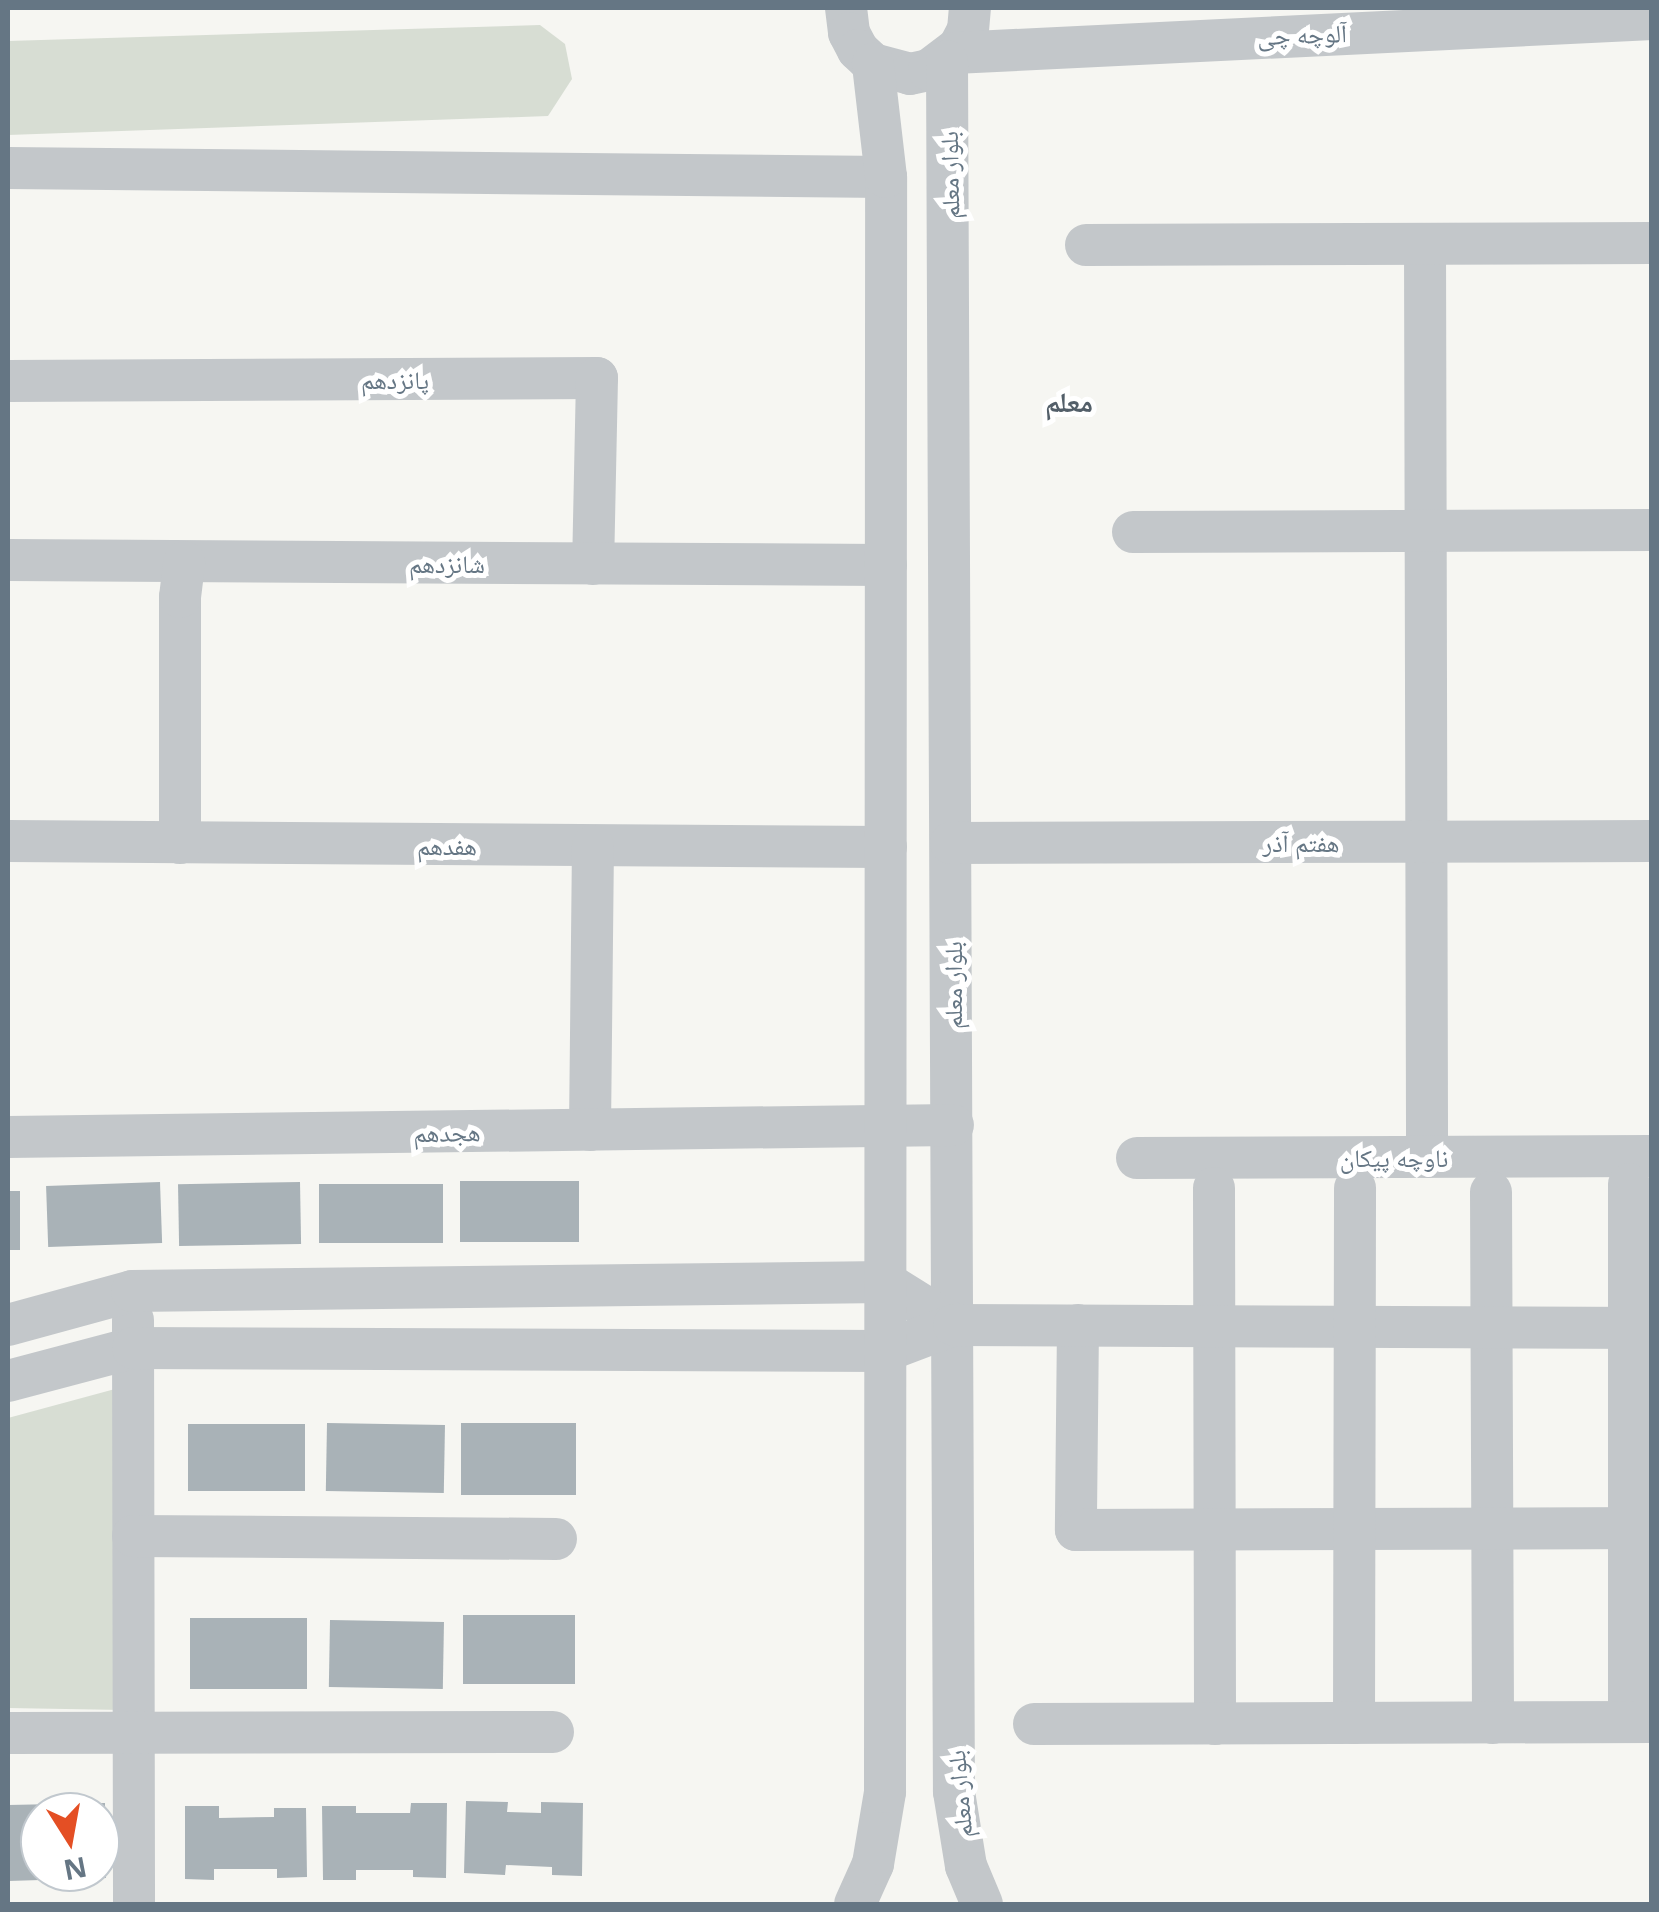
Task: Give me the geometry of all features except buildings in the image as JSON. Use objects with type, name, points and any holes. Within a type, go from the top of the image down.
[{"type":"street","points":[[846,8],[848,33],[873,64],[886,178],[885,1792],[873,1864],[855,1904]]},
{"type":"street","name":"بلوار معلم","points":[[970,8],[968,30],[950,57],[954,1792],[966,1866],[982,1904]]},
{"type":"street","name":"آلوچه چی","points":[[873,64],[910,74],[950,57],[1172,24],[1652,20]]},
{"type":"street","points":[[8,168],[886,178]]},
{"type":"street","points":[[1425,244],[1427,1157]]},
{"type":"street","points":[[1086,246],[1652,244]]},
{"type":"street","name":"پانزدهم","points":[[8,381],[598,378],[593,564]]},
{"type":"street","points":[[1133,532],[1652,530]]},
{"type":"street","name":"شانزدهم","points":[[8,560],[886,565]]},
{"type":"street","points":[[180,842],[180,596],[184,562]]},
{"type":"street","name":"هفتم آذر","points":[[951,844],[1652,841]]},
{"type":"street","name":"هفدهم","points":[[8,842],[886,848]]},
{"type":"street","points":[[590,1130],[593,846]]},
{"type":"street","name":"هجدهم","points":[[8,1137],[953,1125]]},
{"type":"street","name":"ناوچه پیکان","points":[[1138,1158],[1427,1157],[1640,1170]]},
{"type":"street","points":[[1034,1724],[1640,1722],[1640,1170]]},
{"type":"street","points":[[1214,1188],[1215,1724]]},
{"type":"street","points":[[1354,1723],[1355,1188]]},
{"type":"street","points":[[1491,1192],[1493,1723]]},
{"type":"street","points":[[8,1294],[886,1282],[954,1326]]},
{"type":"street","points":[[8,1325],[132,1291]]},
{"type":"street","points":[[132,1291],[134,1904]]},
{"type":"street","points":[[8,1381],[133,1348],[885,1351],[954,1326],[1640,1328]]},
{"type":"street","points":[[1078,1326],[1076,1530],[1640,1528]]},
{"type":"street","points":[[133,1536],[556,1539]]},
{"type":"street","points":[[8,1733],[553,1732]]},
{"type":"shaded area","points":[[540,25],[565,44],[572,79],[548,116],[8,135],[8,41]]},
{"type":"shaded area","points":[[115,1389],[123,1710],[8,1708],[8,1418]]},
{"type":"district","name":"معلم","points":[[1069,401]]}]
